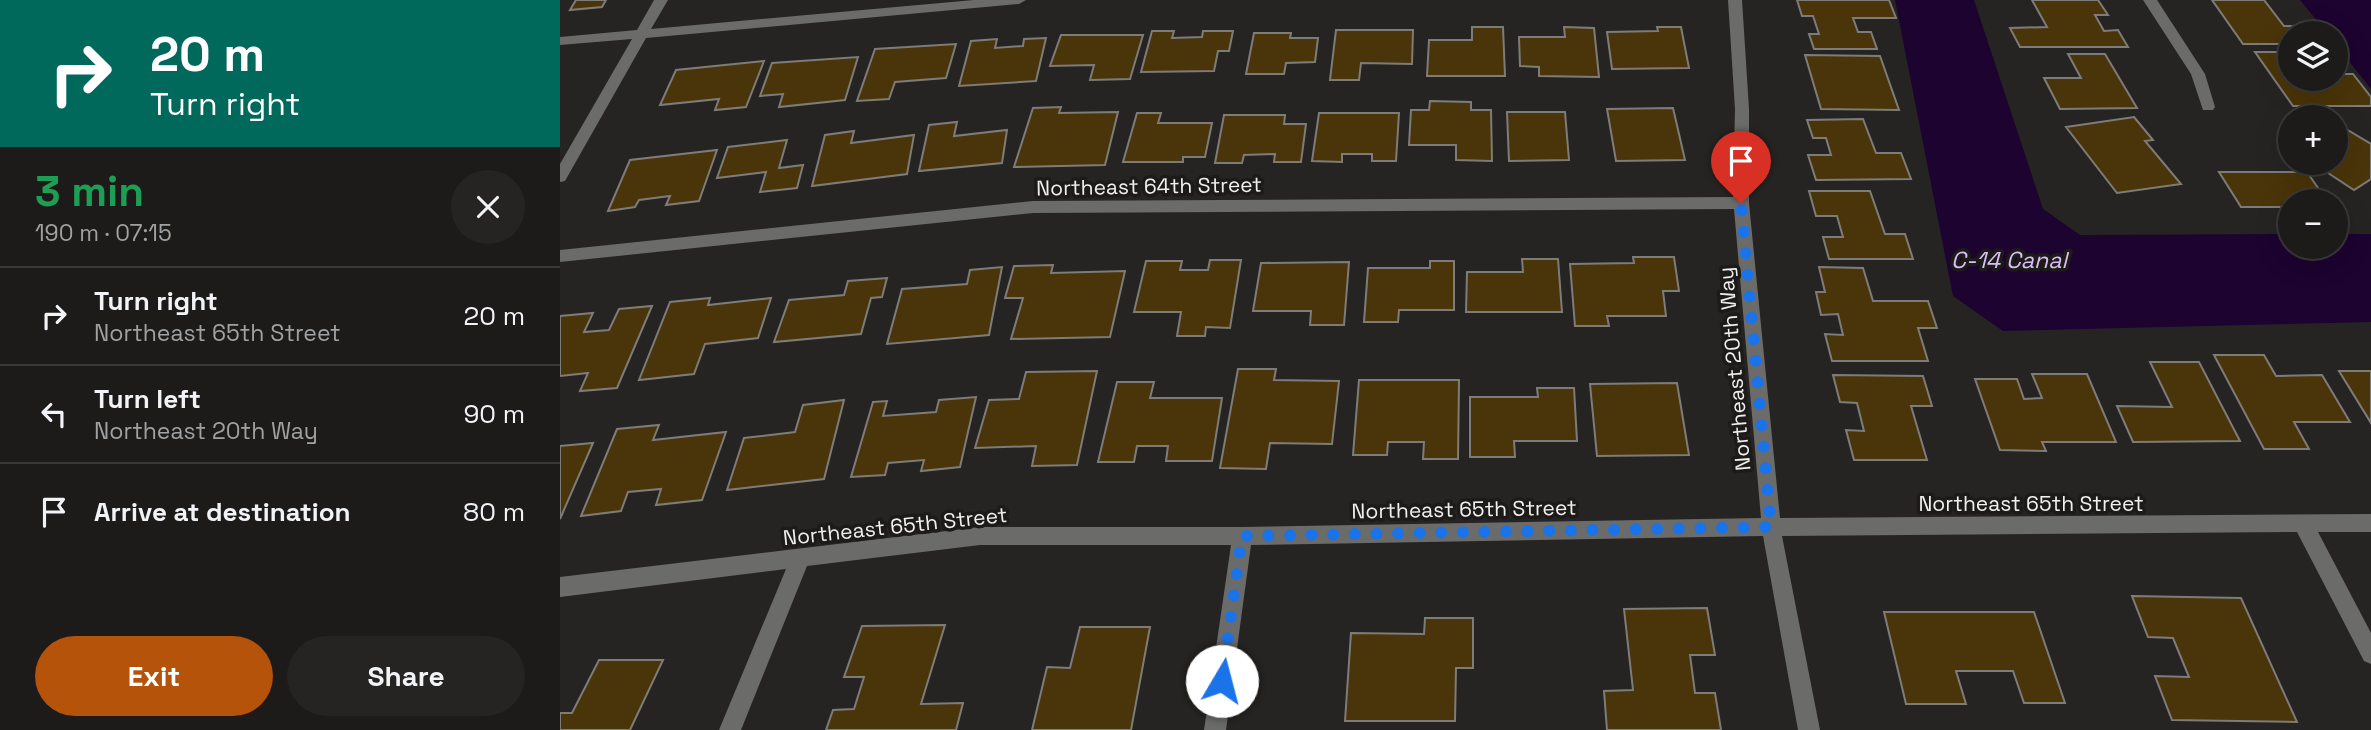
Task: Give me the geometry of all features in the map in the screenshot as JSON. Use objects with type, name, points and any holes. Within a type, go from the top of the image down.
[{"type":"street","points":[[560,177],[661,0]]},
{"type":"street","points":[[560,41],[641,36],[1019,0]]},
{"type":"street","name":"Northeast 20th Way","points":[[1735,0],[1742,109],[1741,203],[1771,527],[1809,730]]},
{"type":"street","points":[[2150,0],[2199,74],[2208,107]]},
{"type":"street","name":"Northeast 64th Street","points":[[560,256],[1033,207],[1741,203]]},
{"type":"street","name":"Northeast 65th Street","points":[[560,587],[980,536],[1242,536],[1771,527],[2371,523]]},
{"type":"street","points":[[2303,524],[2371,654]]},
{"type":"street","points":[[1215,730],[1242,536]]},
{"type":"street","points":[[730,730],[800,558]]},
{"type":"water","name":"C-14 Canal","points":[[1895,0],[1974,0],[2043,209],[2080,235],[2278,234],[2278,259],[2348,259],[2348,234],[2371,234],[2371,322],[2003,331],[1953,296]]},
{"type":"water","points":[[2300,0],[2371,0],[2371,89],[2348,60],[2348,21],[2317,21]]},
{"type":"building","points":[[576,0],[606,0],[602,7],[570,10]]},
{"type":"building","points":[[1797,0],[1889,0],[1896,18],[1853,18],[1858,32],[1871,32],[1877,49],[1814,49],[1809,34],[1819,34],[1813,16],[1802,16]]},
{"type":"building","points":[[2032,0],[2098,0],[2108,15],[2095,15],[2104,31],[2118,30],[2128,47],[2020,47],[2010,28],[2047,27]]},
{"type":"building","points":[[2212,0],[2264,0],[2280,21],[2278,21],[2278,44],[2243,44]]},
{"type":"building","points":[[1472,27],[1503,27],[1505,76],[1427,76],[1429,40],[1472,40]]},
{"type":"building","points":[[1564,27],[1594,28],[1599,77],[1539,76],[1539,67],[1520,66],[1519,37],[1565,37]]},
{"type":"building","points":[[1657,27],[1681,27],[1689,68],[1612,69],[1607,32],[1658,31]]},
{"type":"building","points":[[1336,30],[1413,30],[1412,64],[1361,63],[1359,80],[1330,80]]},
{"type":"building","points":[[1152,31],[1174,31],[1172,38],[1202,37],[1203,31],[1233,31],[1229,51],[1218,51],[1214,71],[1141,72]]},
{"type":"building","points":[[1254,33],[1291,33],[1290,38],[1318,38],[1315,62],[1286,63],[1284,74],[1246,74]]},
{"type":"building","points":[[1061,35],[1143,35],[1130,79],[1090,80],[1094,65],[1050,66]]},
{"type":"building","points":[[1046,38],[1036,81],[959,86],[971,41],[997,39],[995,48],[1023,46],[1024,39]]},
{"type":"building","points":[[956,44],[946,78],[895,82],[889,99],[857,101],[875,49]]},
{"type":"building","points":[[2255,52],[2278,52],[2278,85]]},
{"type":"building","points":[[2068,54],[2105,54],[2137,108],[2060,109],[2044,78],[2081,78]]},
{"type":"building","points":[[1805,55],[1880,56],[1899,110],[1821,109]]},
{"type":"building","points":[[858,57],[845,100],[779,107],[783,94],[760,96],[772,63]]},
{"type":"building","points":[[764,61],[746,107],[715,110],[719,99],[660,105],[676,70]]},
{"type":"building","points":[[2348,74],[2353,74],[2371,97],[2371,106],[2292,105],[2282,91],[2348,91]]},
{"type":"building","points":[[1430,101],[1471,102],[1471,110],[1491,110],[1492,161],[1456,160],[1456,145],[1409,145],[1411,110],[1429,110]]},
{"type":"building","points":[[1061,107],[1059,113],[1118,112],[1105,165],[1014,167],[1033,108]]},
{"type":"building","points":[[1673,108],[1685,160],[1616,161],[1607,109]]},
{"type":"building","points":[[1507,112],[1565,112],[1569,160],[1509,161]]},
{"type":"building","points":[[1137,113],[1161,113],[1158,123],[1212,123],[1205,157],[1183,157],[1183,162],[1123,162]]},
{"type":"building","points":[[1319,113],[1399,113],[1396,161],[1372,161],[1372,154],[1342,154],[1342,162],[1312,161]]},
{"type":"building","points":[[1224,115],[1285,115],[1284,124],[1306,124],[1301,162],[1274,162],[1275,154],[1244,155],[1242,163],[1215,163]]},
{"type":"building","points":[[2134,117],[2153,140],[2145,141],[2181,184],[2117,193],[2066,127]]},
{"type":"building","points":[[1863,119],[1876,153],[1901,153],[1911,179],[1816,180],[1808,155],[1831,155],[1826,138],[1813,138],[1807,120]]},
{"type":"building","points":[[957,122],[954,136],[1007,130],[1002,163],[919,171],[929,125]]},
{"type":"building","points":[[2348,130],[2371,144],[2371,179],[2354,190],[2331,175],[2348,175]]},
{"type":"building","points":[[854,131],[851,143],[914,135],[907,174],[812,186],[825,135]]},
{"type":"building","points":[[787,140],[779,168],[803,165],[797,188],[760,192],[766,172],[717,178],[728,147]]},
{"type":"building","points":[[717,150],[699,201],[666,205],[670,196],[639,200],[635,207],[608,211],[630,160]]},
{"type":"building","points":[[2219,172],[2309,175],[2319,189],[2278,189],[2278,207],[2241,207]]},
{"type":"building","points":[[1809,191],[1870,191],[1885,234],[1905,234],[1913,259],[1829,259],[1823,237],[1843,237],[1837,216],[1816,216]]},
{"type":"building","points":[[1633,257],[1674,257],[1679,291],[1663,291],[1666,316],[1607,316],[1609,326],[1575,326],[1570,264],[1634,263]]},
{"type":"building","points":[[1522,259],[1558,259],[1562,312],[1466,312],[1467,272],[1523,272]]},
{"type":"building","points":[[1210,260],[1241,260],[1230,328],[1206,327],[1205,336],[1177,336],[1181,312],[1134,312],[1146,261],[1182,261],[1180,270],[1208,270]]},
{"type":"building","points":[[1430,261],[1454,261],[1454,310],[1399,310],[1398,322],[1364,322],[1368,268],[1430,268]]},
{"type":"building","points":[[1349,262],[1344,325],[1310,325],[1311,311],[1253,311],[1261,263]]},
{"type":"building","points":[[1053,265],[1051,273],[1125,271],[1110,337],[1011,339],[1023,298],[1005,298],[1014,266]]},
{"type":"building","points":[[1002,267],[989,335],[887,344],[902,289],[967,284],[970,270]]},
{"type":"building","points":[[1819,267],[1863,268],[1873,301],[1928,301],[1937,328],[1918,328],[1928,361],[1832,361],[1825,334],[1843,335],[1838,314],[1821,315],[1816,292],[1825,292]]},
{"type":"building","points":[[887,278],[882,297],[871,298],[861,334],[774,342],[789,300],[844,295],[848,281]]},
{"type":"building","points":[[710,298],[708,305],[771,298],[758,338],[705,344],[694,374],[639,380],[670,302]]},
{"type":"building","points":[[652,306],[617,388],[580,391],[588,373],[560,376],[560,316],[593,313],[584,332],[609,330],[619,309]]},
{"type":"building","points":[[2214,355],[2264,355],[2276,376],[2322,375],[2350,422],[2294,422],[2309,449],[2264,449]]},
{"type":"building","points":[[2150,362],[2199,362],[2240,441],[2133,442],[2117,406],[2172,407]]},
{"type":"building","points":[[1238,369],[1276,369],[1274,380],[1339,381],[1332,444],[1270,443],[1266,469],[1220,468]]},
{"type":"building","points":[[1097,371],[1077,465],[1032,466],[1036,446],[975,448],[989,400],[1019,399],[1026,372]]},
{"type":"building","points":[[2339,371],[2371,371],[2371,423]]},
{"type":"building","points":[[2032,374],[2087,374],[2116,442],[2042,442],[2046,451],[2000,450],[1975,379],[2017,379],[2024,399],[2042,398]]},
{"type":"building","points":[[1833,375],[1923,376],[1932,406],[1911,406],[1927,460],[1854,460],[1846,430],[1864,431],[1857,403],[1840,402]]},
{"type":"building","points":[[1359,380],[1459,380],[1458,459],[1423,459],[1424,442],[1388,442],[1387,455],[1353,455]]},
{"type":"building","points":[[1117,382],[1154,382],[1150,398],[1222,398],[1212,461],[1166,461],[1168,446],[1137,446],[1134,462],[1098,462]]},
{"type":"building","points":[[1677,383],[1689,455],[1597,456],[1590,384]]},
{"type":"building","points":[[1537,388],[1574,388],[1577,441],[1514,441],[1515,457],[1470,457],[1470,397],[1538,397]]},
{"type":"building","points":[[976,397],[960,467],[921,471],[924,460],[888,463],[885,475],[851,477],[873,402],[887,401],[883,416],[936,412],[939,400]]},
{"type":"building","points":[[844,400],[824,479],[727,490],[744,438],[795,432],[803,405]]},
{"type":"building","points":[[659,425],[653,440],[726,432],[702,500],[656,505],[661,489],[628,492],[621,511],[581,516],[617,429]]},
{"type":"building","points":[[593,443],[560,519],[560,446]]},
{"type":"building","points":[[2132,596],[2241,598],[2297,722],[2172,720],[2155,676],[2189,677],[2173,638],[2148,637]]},
{"type":"building","points":[[1707,608],[1715,655],[1690,655],[1695,693],[1715,693],[1721,730],[1607,730],[1604,691],[1633,690],[1624,609]]},
{"type":"building","points":[[1884,612],[2034,612],[2065,703],[2024,703],[2013,671],[1956,671],[1966,704],[1906,704]]},
{"type":"building","points":[[1425,618],[1473,618],[1473,668],[1456,668],[1455,721],[1345,721],[1351,633],[1424,634]]},
{"type":"building","points":[[945,625],[921,704],[963,703],[956,730],[826,730],[833,710],[854,709],[864,677],[844,677],[862,626]]},
{"type":"building","points":[[1080,627],[1150,627],[1131,730],[1032,730],[1047,667],[1070,668]]},
{"type":"building","points":[[599,660],[663,660],[630,730],[560,730],[560,713],[572,713]]},
{"type":"route","points":[[1222,681],[1242,536],[1771,527],[1741,203]]}]
